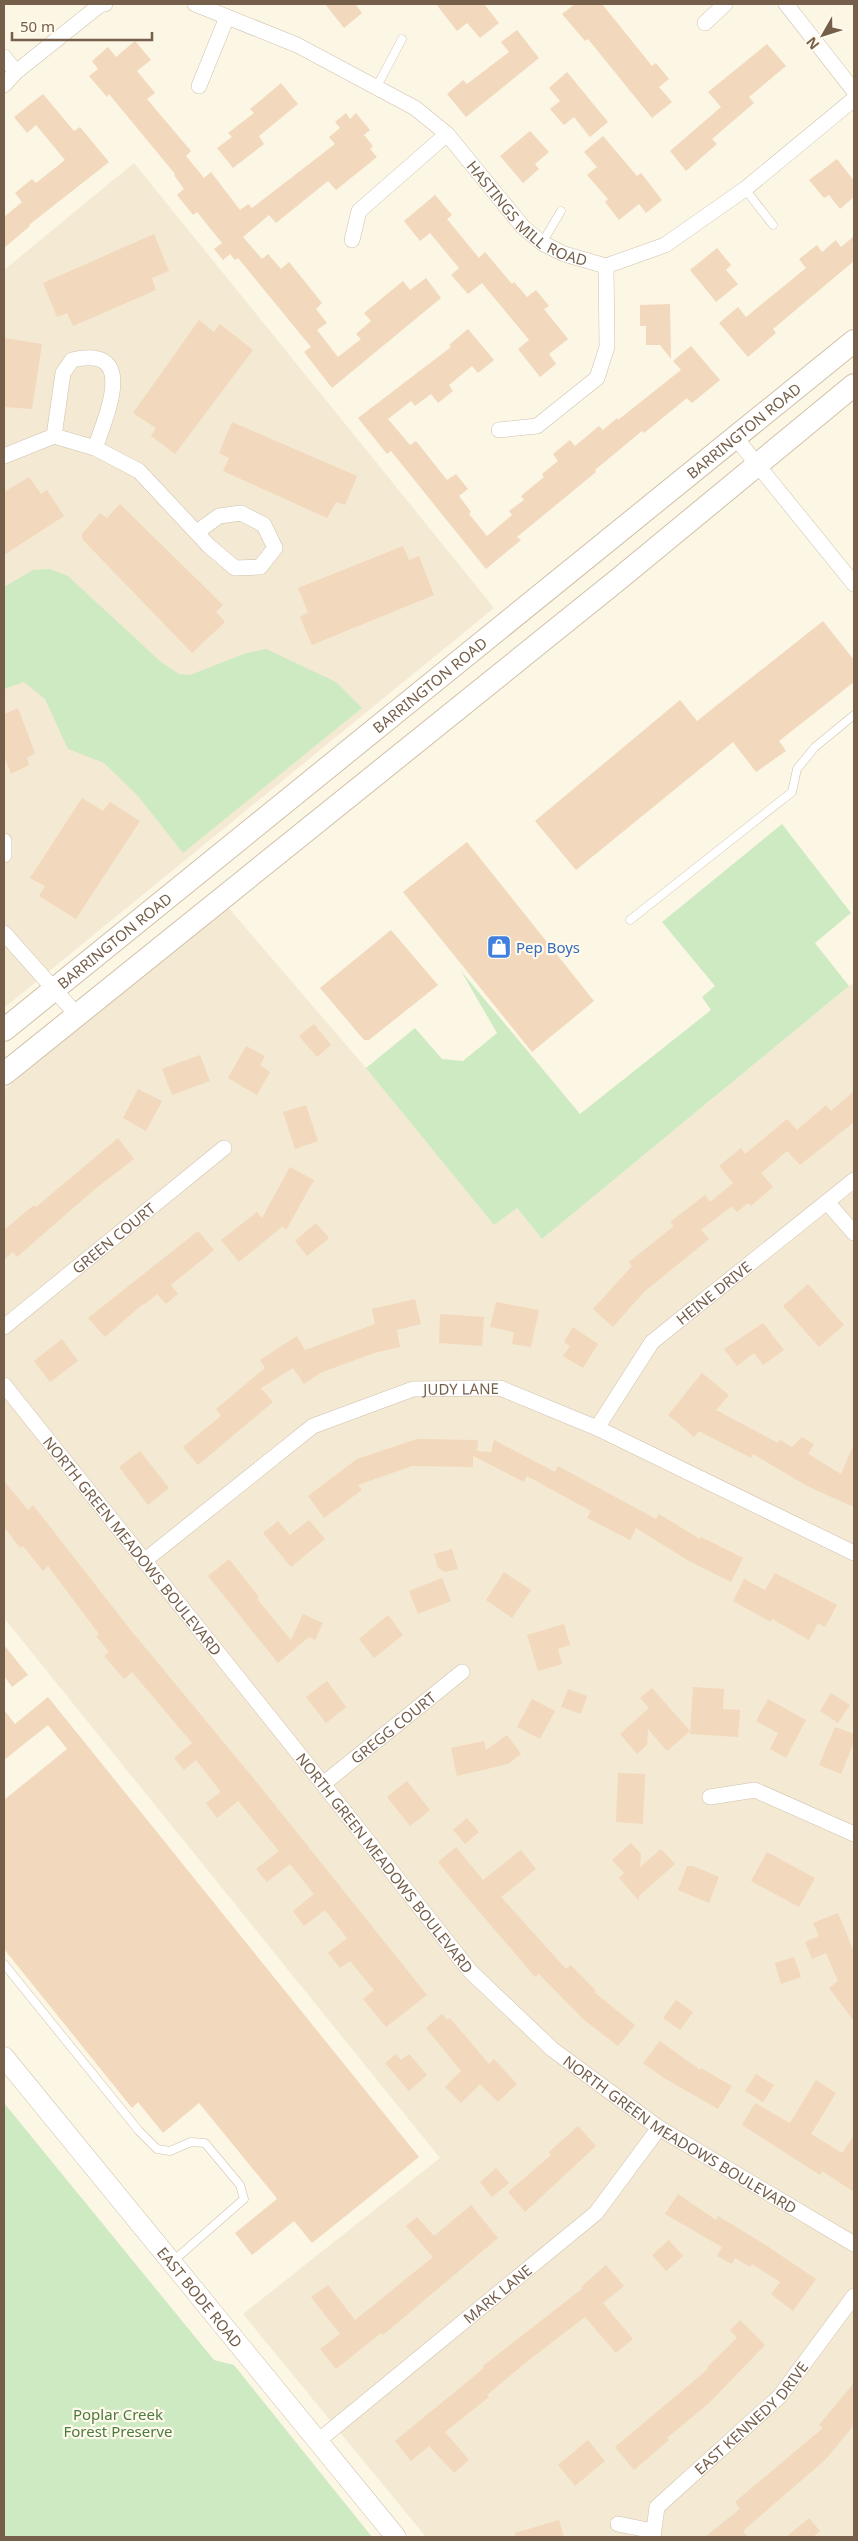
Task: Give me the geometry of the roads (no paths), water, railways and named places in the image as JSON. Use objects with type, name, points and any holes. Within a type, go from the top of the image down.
[{"type":"main road","name":"BARRINGTON ROAD","points":[[4,1030],[854,341]]},
{"type":"main road","points":[[4,1074],[76,1014],[620,578],[854,385]]},
{"type":"street","points":[[4,86],[16,72],[100,5],[105,4]]},
{"type":"street","name":"HASTINGS MILL ROAD","points":[[195,4],[297,45],[377,86],[415,108],[447,134],[523,227],[542,243],[564,254],[606,266],[665,245],[745,189],[854,99]]},
{"type":"street","points":[[705,23],[725,4]]},
{"type":"street","points":[[786,4],[854,91]]},
{"type":"street","points":[[199,86],[227,17]]},
{"type":"street","points":[[4,57],[16,72]]},
{"type":"street","points":[[352,240],[359,211],[447,134]]},
{"type":"street","points":[[499,430],[536,426],[597,378],[606,346],[606,266]]},
{"type":"street","points":[[54,436],[63,373],[72,360],[84,357],[97,358],[109,368],[114,380],[112,396],[95,448]]},
{"type":"street","points":[[4,456],[54,436],[95,448],[140,471],[197,532],[235,568],[260,567],[275,548],[264,525],[241,513],[219,516],[197,532]]},
{"type":"street","points":[[735,437],[854,584]]},
{"type":"street","points":[[4,841],[4,855]]},
{"type":"street","points":[[4,933],[76,1014]]},
{"type":"street","name":"GREEN COURT","points":[[4,1327],[224,1148]]},
{"type":"street","name":"HEINE DRIVE","points":[[597,1428],[652,1342],[854,1180]]},
{"type":"street","points":[[827,1202],[854,1234]]},
{"type":"street","name":"NORTH GREEN MEADOWS BOULEVARD","points":[[4,1385],[470,1971],[552,2049],[659,2128],[854,2244]]},
{"type":"street","name":"JUDY LANE","points":[[144,1561],[313,1426],[413,1389],[500,1388],[597,1428],[854,1553]]},
{"type":"street","name":"GREGG COURT","points":[[323,1784],[462,1672]]},
{"type":"street","points":[[710,1797],[754,1790],[854,1834]]},
{"type":"street","name":"EAST BODE ROAD","points":[[4,2057],[396,2537]]},
{"type":"street","name":"MARK LANE","points":[[318,2441],[596,2213],[659,2128]]},
{"type":"street","name":"EAST KENNEDY DRIVE","points":[[653,2535],[657,2506],[780,2396],[854,2296]]},
{"type":"street","points":[[618,2524],[653,2535]]},
{"type":"lane","points":[[377,86],[402,39]]},
{"type":"lane","points":[[745,189],[773,225]]},
{"type":"lane","points":[[542,243],[561,210]]},
{"type":"lane","points":[[630,920],[792,792],[797,768],[815,747],[854,715]]},
{"type":"lane","points":[[4,1964],[139,2131],[156,2148],[170,2151],[191,2142],[205,2143],[240,2185],[244,2199],[172,2262]]},
{"type":"place","name":"Pep Boys","points":[[499,947]]},
{"type":"park label","name":"Poplar Creek Forest Preserve","points":[[118,2422]]}]
